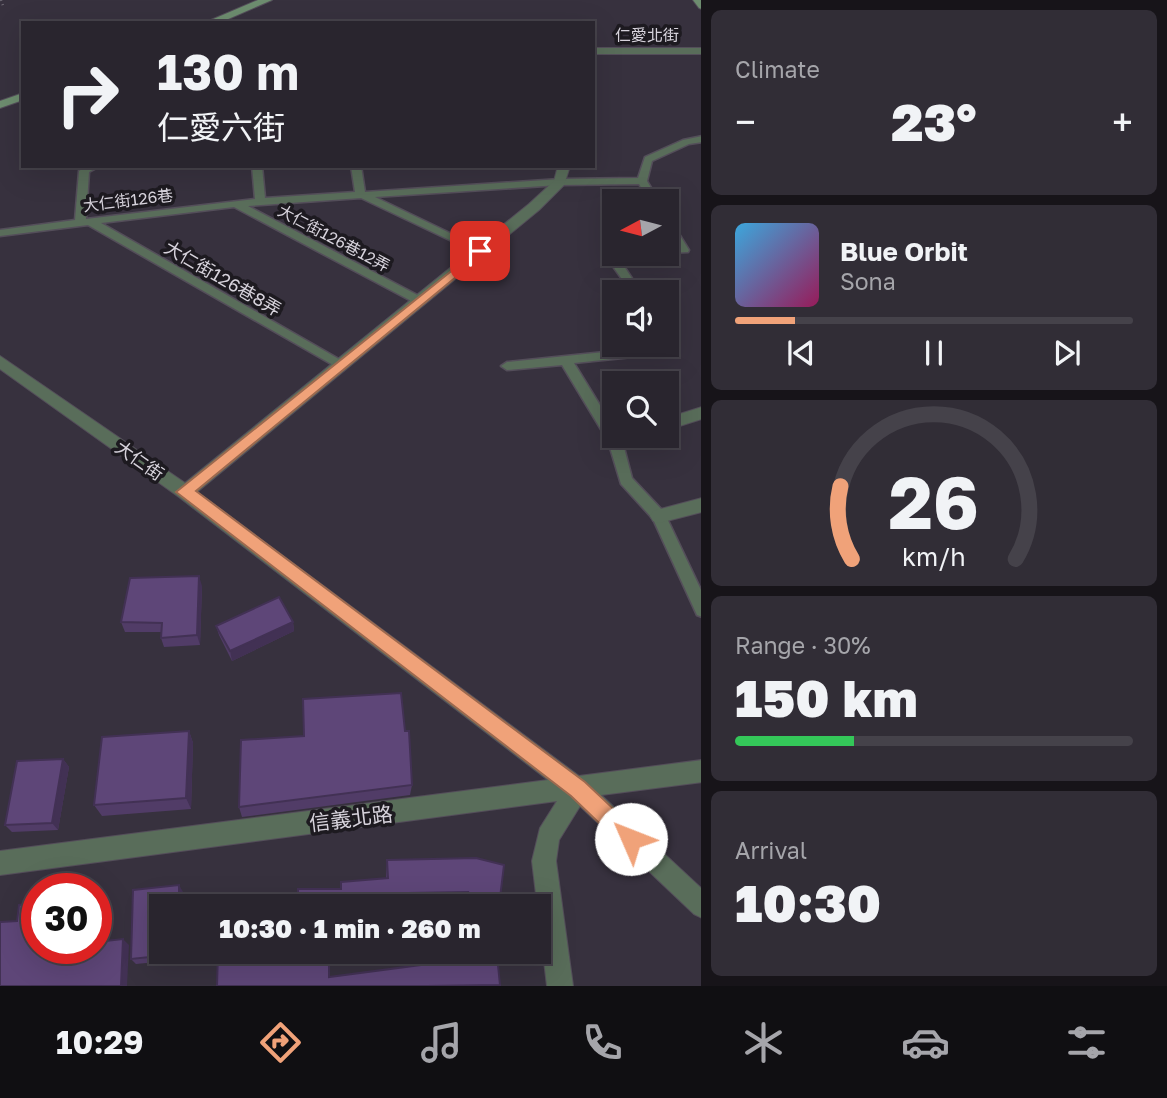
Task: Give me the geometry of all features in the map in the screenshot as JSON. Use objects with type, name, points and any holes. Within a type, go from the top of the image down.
[{"type":"main road","points":[[214,21],[268,0]]},
{"type":"main road","points":[[0,105],[21,97]]},
{"type":"street","name":"仁愛北街","points":[[595,51],[701,51]]},
{"type":"street","points":[[184,492],[480,251],[560,182],[564,168]]},
{"type":"street","name":"大仁街","points":[[0,361],[184,492],[578,789],[701,905]]},
{"type":"street","points":[[679,420],[701,412]]},
{"type":"street","points":[[659,516],[701,505]]},
{"type":"street","name":"信義北路","points":[[0,863],[701,771]]},
{"type":"street","points":[[560,986],[544,861],[548,836],[578,789]]},
{"type":"lane","points":[[647,189],[642,181],[648,159],[686,142],[701,139]]},
{"type":"lane","points":[[84,221],[84,171],[91,168]]},
{"type":"lane","points":[[257,168],[260,201]]},
{"type":"lane","points":[[356,168],[360,194],[480,251]]},
{"type":"lane","name":"大仁街126巷","points":[[0,233],[235,203],[560,182],[642,181]]},
{"type":"lane","name":"大仁街126巷12弄","points":[[235,203],[418,301]]},
{"type":"lane","name":"大仁街126巷8弄","points":[[84,221],[340,365]]},
{"type":"lane","points":[[507,366],[602,356]]},
{"type":"lane","points":[[565,359],[602,410]]},
{"type":"lane","points":[[623,448],[626,480],[659,516],[701,608]]},
{"type":"path","points":[[1,0],[3,6]]},
{"type":"building","points":[[199,576],[197,635],[161,638],[162,623],[121,622],[130,578]]},
{"type":"building","points":[[279,597],[293,622],[230,651],[216,626]]},
{"type":"building","points":[[401,693],[405,731],[409,731],[412,785],[239,807],[241,740],[304,736],[303,699]]},
{"type":"building","points":[[189,731],[186,798],[94,805],[102,737]]},
{"type":"building","points":[[63,759],[52,823],[5,825],[17,761]]},
{"type":"building","points":[[476,858],[504,865],[500,894],[285,894],[298,893],[298,889],[341,889],[341,882],[388,878],[387,860]]},
{"type":"building","points":[[179,885],[179,894],[149,894],[149,957],[131,959],[133,890]]},
{"type":"building","points":[[19,905],[21,964],[112,964],[112,940],[123,939],[121,986],[0,986],[0,922],[17,921]]},
{"type":"building","points":[[218,964],[329,964],[329,977],[428,964],[498,964],[500,985],[427,986],[217,986]]},
{"type":"route","points":[[480,251],[184,492],[578,789],[631,839]]}]
